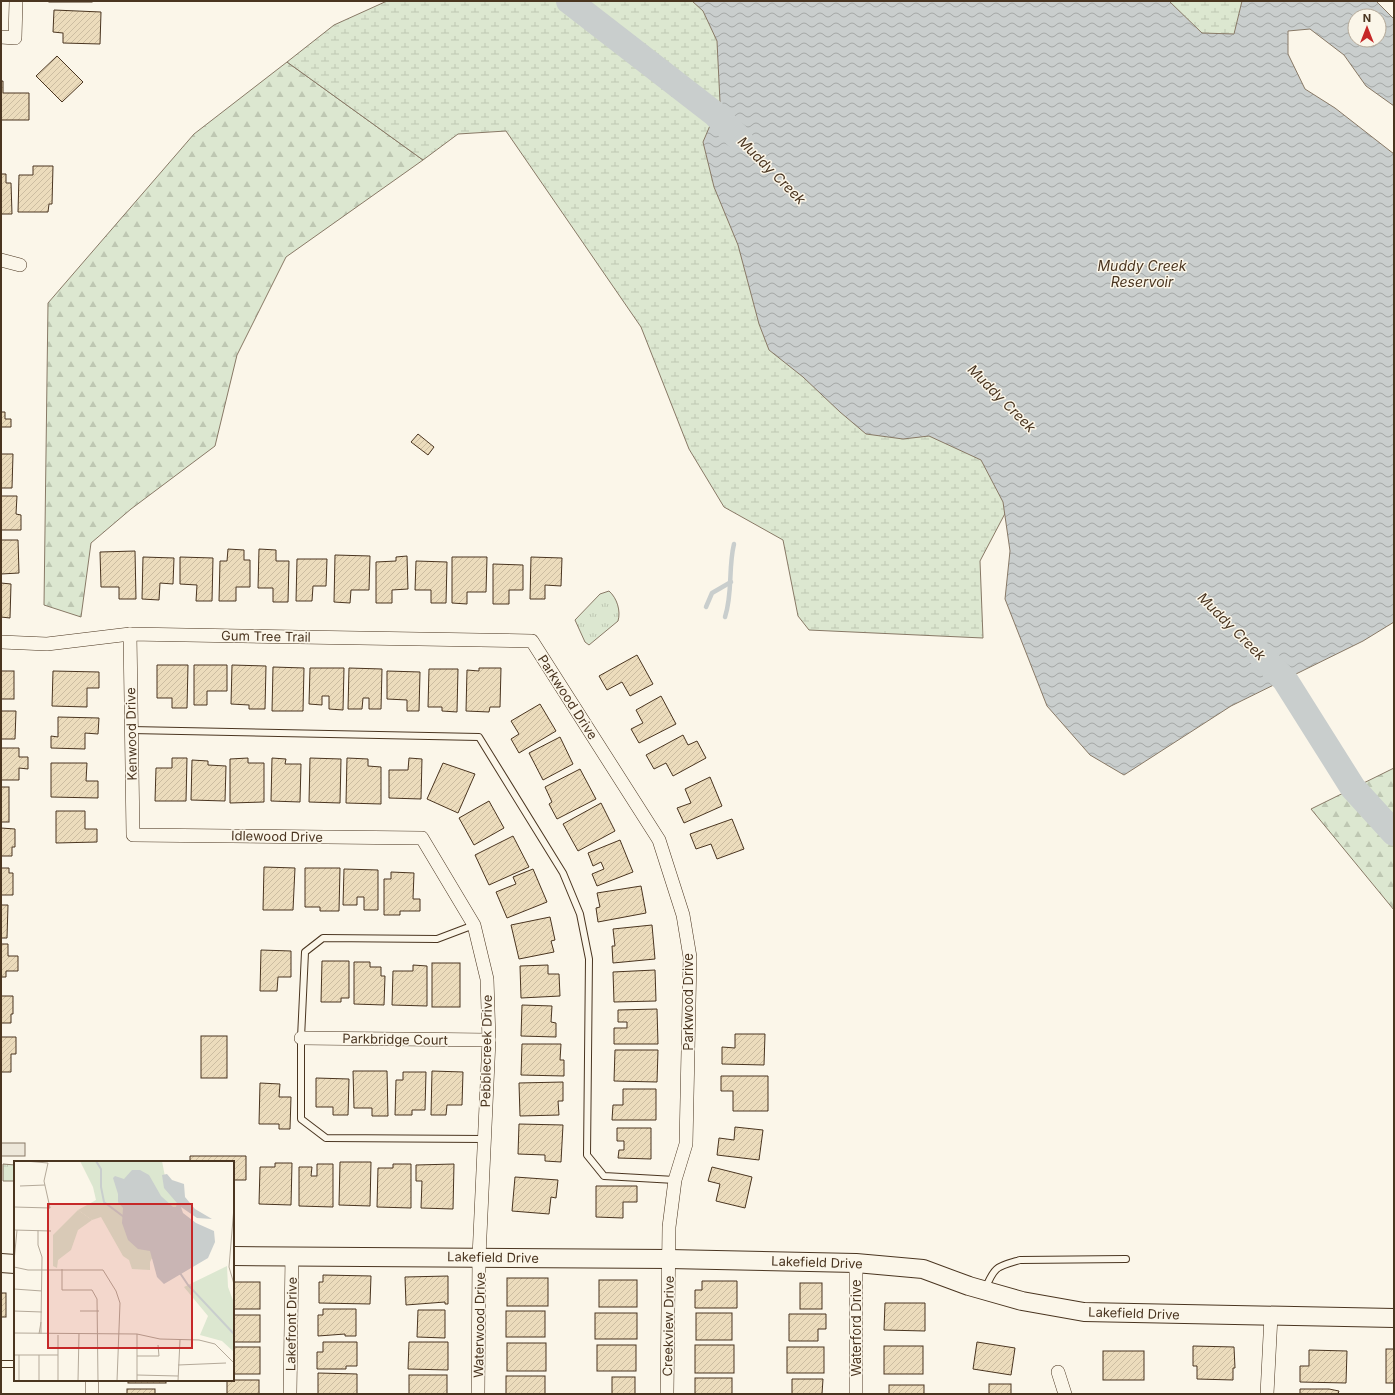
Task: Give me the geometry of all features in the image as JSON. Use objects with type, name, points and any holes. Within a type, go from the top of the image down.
[{"type":"street","points":[[1,38],[15,38],[16,1]]},
{"type":"street","points":[[1,260],[20,265]]},
{"type":"street","name":"Gum Tree Trail","points":[[1,642],[47,644],[130,634],[532,641]]},
{"type":"street","name":"Kenwood Drive","points":[[130,634],[132,835]]},
{"type":"street","name":"Parkwood Drive","points":[[532,641],[659,840],[683,915],[690,957],[686,1144],[675,1180],[669,1227],[669,1259]]},
{"type":"street","name":"Idlewood Drive","points":[[132,835],[422,838]]},
{"type":"street","name":"Pebblecreek Drive","points":[[422,838],[474,925],[487,979],[489,1040],[479,1257]]},
{"type":"street","name":"Parkbridge Court","points":[[301,1038],[489,1040]]},
{"type":"street","name":"Lakefield Drive","points":[[234,1256],[292,1255],[669,1259],[856,1263],[923,1269],[984,1290],[1022,1301],[1084,1312],[1394,1318]]},
{"type":"street","name":"Lakefront Drive","points":[[290,1394],[292,1255]]},
{"type":"street","name":"Waterwood Drive","points":[[478,1394],[479,1257]]},
{"type":"street","name":"Creekview Drive","points":[[668,1394],[669,1259]]},
{"type":"street","points":[[1,1263],[14,1264]]},
{"type":"street","name":"Waterford Drive","points":[[856,1263],[856,1394]]},
{"type":"street","points":[[1267,1394],[1271,1316]]},
{"type":"street","points":[[1058,1372],[1066,1394]]},
{"type":"street","points":[[92,1381],[92,1394]]},
{"type":"lane","points":[[131,730],[479,737],[563,873],[580,914],[589,959],[587,1155],[604,1176],[675,1180]]},
{"type":"lane","points":[[474,925],[437,939],[322,938],[305,952],[301,1038],[301,1119],[326,1138],[484,1139]]},
{"type":"lane","points":[[984,1290],[993,1271],[1005,1264],[1020,1260],[1126,1259]]},
{"type":"lane","points":[[1,1364],[14,1364]]},
{"type":"green space","points":[[387,1],[1272,1],[1272,6],[980,561],[983,638],[809,630],[798,616],[783,540],[724,507],[689,449],[641,327],[506,131],[458,134],[423,160],[287,62],[334,25]]},
{"type":"green space","points":[[287,62],[423,160],[286,257],[237,355],[215,446],[131,509],[91,543],[81,617],[44,605],[48,303],[194,134]]},
{"type":"green space","points":[[609,591],[618,605],[618,621],[589,645],[585,642],[575,620],[600,594]]},
{"type":"green space","points":[[1394,768],[1394,910],[1311,809]]},
{"type":"green space","points":[[3,1164],[14,1165],[14,1181],[3,1181]]},
{"type":"shaded area","points":[[1,1143],[25,1143],[25,1156],[1,1156]]},
{"type":"water","name":"Muddy Creek Reservoir","points":[[692,1],[1169,1],[1202,33],[1234,34],[1242,1],[1376,1],[1383,8],[1347,8],[1347,48],[1387,48],[1387,12],[1394,19],[1394,106],[1366,86],[1344,55],[1310,29],[1288,31],[1288,54],[1305,89],[1335,108],[1394,154],[1394,622],[1363,641],[1231,706],[1124,775],[1090,755],[1047,706],[1005,599],[1010,551],[1003,502],[981,460],[929,436],[903,439],[866,434],[803,377],[769,350],[759,324],[738,245],[714,187],[703,142],[720,102],[717,41],[703,11]]},
{"type":"building","points":[[92,1],[92,2],[49,2]]},
{"type":"building","points":[[54,10],[101,12],[100,44],[63,43],[63,33],[53,32]]},
{"type":"building","points":[[57,56],[83,82],[62,102],[36,76]]},
{"type":"building","points":[[1,81],[3,81],[3,93],[29,93],[29,120],[1,120]]},
{"type":"building","points":[[33,166],[53,166],[52,204],[49,204],[48,212],[18,212],[19,175],[33,175]]},
{"type":"building","points":[[1,174],[6,174],[6,183],[11,183],[12,214],[1,214]]},
{"type":"building","points":[[1,412],[5,412],[5,419],[11,419],[11,427],[1,427]]},
{"type":"building","points":[[418,434],[434,447],[428,455],[411,442]]},
{"type":"building","points":[[1,454],[13,454],[12,488],[1,488]]},
{"type":"building","points":[[1,496],[17,496],[16,514],[21,515],[21,530],[1,530]]},
{"type":"building","points":[[1,540],[18,540],[19,573],[1,574]]},
{"type":"building","points":[[228,549],[244,550],[244,560],[250,560],[250,587],[236,587],[236,601],[219,601],[220,561],[227,561]]},
{"type":"building","points":[[259,549],[276,550],[276,561],[289,561],[288,602],[273,602],[273,588],[258,588]]},
{"type":"building","points":[[135,551],[136,599],[119,599],[119,587],[101,587],[100,552]]},
{"type":"building","points":[[335,555],[370,556],[369,590],[351,590],[350,603],[334,602]]},
{"type":"building","points":[[407,556],[408,589],[392,590],[392,603],[376,603],[376,562],[396,561],[396,557]]},
{"type":"building","points":[[143,557],[174,558],[173,584],[160,583],[159,600],[142,599]]},
{"type":"building","points":[[180,557],[213,558],[212,601],[196,601],[197,585],[180,584]]},
{"type":"building","points":[[452,557],[487,557],[486,592],[467,592],[467,604],[452,603]]},
{"type":"building","points":[[531,557],[562,558],[561,586],[545,585],[545,599],[530,599]]},
{"type":"building","points":[[297,559],[327,559],[326,586],[313,586],[312,601],[296,601]]},
{"type":"building","points":[[416,561],[447,562],[446,603],[431,603],[431,590],[415,590]]},
{"type":"building","points":[[493,564],[523,565],[523,590],[509,590],[509,604],[493,604]]},
{"type":"building","points":[[1,583],[11,584],[10,618],[1,617]]},
{"type":"building","points":[[637,655],[653,684],[630,696],[622,682],[607,690],[599,676]]},
{"type":"building","points":[[157,665],[188,665],[187,708],[172,708],[172,698],[157,698]]},
{"type":"building","points":[[194,665],[227,665],[227,691],[207,691],[207,705],[194,705]]},
{"type":"building","points":[[232,665],[266,666],[265,709],[249,709],[249,705],[231,704]]},
{"type":"building","points":[[273,667],[304,668],[303,711],[272,711]]},
{"type":"building","points":[[310,668],[344,668],[343,710],[329,709],[329,696],[322,696],[322,705],[309,704]]},
{"type":"building","points":[[349,668],[382,669],[381,709],[369,709],[369,698],[363,698],[362,709],[348,709]]},
{"type":"building","points":[[479,668],[501,668],[500,707],[490,707],[489,712],[466,711],[467,670],[479,671]]},
{"type":"building","points":[[429,669],[458,669],[457,712],[442,711],[442,707],[428,707]]},
{"type":"building","points":[[1,671],[14,671],[14,699],[1,699]]},
{"type":"building","points":[[53,671],[99,672],[99,688],[87,688],[87,707],[52,706]]},
{"type":"building","points":[[387,671],[420,672],[419,711],[407,711],[407,700],[387,699]]},
{"type":"building","points":[[661,696],[676,724],[639,743],[631,729],[643,723],[636,710]]},
{"type":"building","points":[[540,704],[556,731],[519,753],[511,739],[519,734],[511,721]]},
{"type":"building","points":[[1,711],[16,711],[15,739],[1,739]]},
{"type":"building","points":[[58,717],[99,718],[98,734],[85,733],[85,749],[51,748],[51,736],[58,737]]},
{"type":"building","points":[[683,735],[688,745],[697,741],[706,758],[673,776],[666,763],[654,769],[646,755]]},
{"type":"building","points":[[560,737],[573,764],[543,780],[529,753]]},
{"type":"building","points":[[1,748],[19,748],[19,757],[28,757],[28,769],[19,768],[19,780],[1,780]]},
{"type":"building","points":[[172,758],[187,758],[186,801],[155,801],[156,768],[172,768]]},
{"type":"building","points":[[248,758],[248,763],[264,763],[264,802],[230,803],[230,759]]},
{"type":"building","points":[[272,758],[286,759],[285,764],[301,764],[300,802],[271,801]]},
{"type":"building","points":[[310,758],[341,759],[340,803],[309,802]]},
{"type":"building","points":[[347,758],[368,759],[368,766],[381,767],[381,804],[346,803]]},
{"type":"building","points":[[409,758],[422,759],[421,799],[389,798],[389,770],[408,770]]},
{"type":"building","points":[[192,760],[208,761],[208,765],[226,766],[225,801],[191,800]]},
{"type":"building","points":[[51,763],[87,763],[86,781],[98,781],[98,798],[51,797]]},
{"type":"building","points":[[443,763],[475,774],[458,813],[427,799]]},
{"type":"building","points":[[580,769],[596,799],[557,819],[549,804],[552,802],[545,787]]},
{"type":"building","points":[[710,777],[722,806],[684,823],[677,808],[691,803],[685,789]]},
{"type":"building","points":[[1,787],[9,787],[9,822],[1,822]]},
{"type":"building","points":[[489,801],[504,828],[474,845],[459,818]]},
{"type":"building","points":[[601,803],[615,831],[578,851],[563,824]]},
{"type":"building","points":[[56,811],[85,811],[85,829],[97,829],[97,842],[56,843]]},
{"type":"building","points":[[732,819],[744,849],[717,859],[711,844],[696,849],[690,834]]},
{"type":"building","points":[[1,828],[15,829],[15,847],[12,847],[12,856],[1,856]]},
{"type":"building","points":[[513,836],[529,867],[489,885],[475,855]]},
{"type":"building","points":[[620,840],[633,872],[597,886],[592,874],[604,869],[601,862],[593,866],[588,853]]},
{"type":"building","points":[[264,867],[295,868],[293,910],[263,910]]},
{"type":"building","points":[[1,868],[9,868],[9,873],[13,873],[13,895],[1,895]]},
{"type":"building","points":[[305,868],[340,868],[339,911],[320,911],[320,907],[305,907]]},
{"type":"building","points":[[344,869],[378,870],[378,910],[364,910],[364,897],[357,897],[357,905],[343,905]]},
{"type":"building","points":[[533,869],[547,902],[507,918],[496,892],[516,884],[513,877]]},
{"type":"building","points":[[391,872],[414,873],[413,899],[420,899],[420,911],[400,911],[400,915],[384,915],[384,879],[391,879]]},
{"type":"building","points":[[641,886],[646,913],[598,922],[596,908],[600,907],[597,893]]},
{"type":"building","points":[[1,905],[8,905],[7,938],[1,938]]},
{"type":"building","points":[[550,917],[555,940],[551,941],[554,952],[519,959],[511,925]]},
{"type":"building","points":[[652,925],[655,959],[613,963],[612,946],[615,946],[613,929]]},
{"type":"building","points":[[1,944],[8,944],[8,956],[18,956],[18,971],[6,971],[6,977],[1,977]]},
{"type":"building","points":[[261,950],[291,951],[291,977],[278,977],[277,991],[260,991]]},
{"type":"building","points":[[322,961],[349,961],[349,998],[341,998],[341,1002],[321,1002]]},
{"type":"building","points":[[354,962],[370,962],[370,967],[381,967],[381,976],[385,976],[384,1005],[354,1004]]},
{"type":"building","points":[[432,963],[460,963],[460,1007],[432,1007]]},
{"type":"building","points":[[413,965],[427,966],[427,1006],[392,1005],[393,971],[413,971]]},
{"type":"building","points":[[548,965],[548,974],[559,974],[560,996],[521,998],[520,966]]},
{"type":"building","points":[[655,970],[656,1001],[614,1002],[613,972]]},
{"type":"building","points":[[1,996],[13,996],[13,1014],[11,1014],[11,1023],[1,1023]]},
{"type":"building","points":[[522,1005],[552,1006],[551,1022],[556,1023],[556,1037],[521,1036]]},
{"type":"building","points":[[657,1009],[658,1044],[614,1044],[614,1028],[627,1028],[627,1022],[618,1022],[618,1010]]},
{"type":"building","points":[[735,1034],[765,1034],[764,1065],[722,1064],[722,1047],[735,1048]]},
{"type":"building","points":[[201,1036],[227,1036],[227,1078],[201,1078]]},
{"type":"building","points":[[1,1037],[16,1037],[16,1054],[11,1054],[11,1072],[1,1072]]},
{"type":"building","points":[[522,1044],[561,1044],[560,1060],[564,1060],[564,1076],[521,1075]]},
{"type":"building","points":[[615,1050],[658,1050],[657,1082],[614,1081]]},
{"type":"building","points":[[353,1071],[387,1071],[388,1116],[372,1116],[372,1108],[354,1108]]},
{"type":"building","points":[[432,1071],[463,1072],[462,1105],[447,1105],[446,1115],[431,1115]]},
{"type":"building","points":[[403,1072],[426,1072],[425,1110],[412,1110],[412,1115],[395,1115],[396,1080],[403,1080]]},
{"type":"building","points":[[721,1076],[768,1076],[768,1111],[733,1111],[733,1091],[721,1091]]},
{"type":"building","points":[[316,1078],[349,1079],[348,1115],[333,1115],[333,1107],[316,1107]]},
{"type":"building","points":[[563,1082],[563,1101],[558,1101],[559,1115],[520,1116],[519,1083]]},
{"type":"building","points":[[260,1083],[280,1084],[279,1097],[291,1097],[290,1129],[279,1129],[279,1124],[259,1124]]},
{"type":"building","points":[[623,1089],[656,1089],[656,1120],[612,1120],[613,1105],[623,1105]]},
{"type":"building","points":[[519,1124],[563,1125],[561,1162],[545,1161],[545,1155],[518,1154]]},
{"type":"building","points":[[735,1127],[763,1130],[759,1160],[717,1155],[719,1138],[734,1140]]},
{"type":"building","points":[[617,1128],[651,1128],[651,1159],[618,1158],[619,1150],[624,1150],[624,1141],[617,1141]]},
{"type":"building","points":[[190,1156],[246,1156],[246,1180],[234,1180],[234,1161],[190,1161]]},
{"type":"building","points":[[340,1162],[371,1162],[370,1206],[339,1205]]},
{"type":"building","points":[[275,1163],[292,1163],[291,1205],[259,1204],[260,1167],[275,1167]]},
{"type":"building","points":[[317,1164],[333,1164],[333,1207],[299,1206],[299,1167],[312,1167],[311,1176],[317,1176]]},
{"type":"building","points":[[393,1164],[411,1164],[411,1208],[377,1207],[378,1168],[393,1168]]},
{"type":"building","points":[[454,1164],[453,1209],[421,1208],[422,1181],[416,1181],[416,1165]]},
{"type":"building","points":[[712,1167],[752,1177],[745,1208],[716,1201],[720,1184],[708,1181]]},
{"type":"building","points":[[515,1177],[558,1180],[556,1198],[551,1197],[549,1214],[512,1211]]},
{"type":"building","points":[[596,1186],[637,1186],[637,1202],[623,1202],[623,1218],[596,1217]]},
{"type":"building","points":[[323,1275],[371,1276],[370,1304],[319,1303],[319,1282],[323,1282]]},
{"type":"building","points":[[448,1276],[448,1304],[445,1304],[445,1302],[406,1305],[405,1277]]},
{"type":"building","points":[[507,1278],[548,1278],[548,1306],[507,1306]]},
{"type":"building","points":[[599,1280],[637,1280],[637,1307],[599,1307]]},
{"type":"building","points":[[702,1281],[737,1281],[737,1308],[695,1308],[695,1290],[702,1290]]},
{"type":"building","points":[[234,1282],[260,1282],[260,1309],[234,1309]]},
{"type":"building","points":[[800,1283],[822,1283],[822,1309],[800,1309]]},
{"type":"building","points":[[1,1293],[6,1293],[6,1317],[1,1317]]},
{"type":"building","points":[[885,1303],[925,1303],[925,1331],[884,1330]]},
{"type":"building","points":[[323,1309],[356,1309],[356,1336],[345,1336],[345,1334],[318,1336],[318,1315],[323,1315]]},
{"type":"building","points":[[418,1310],[445,1310],[445,1338],[417,1337]]},
{"type":"building","points":[[506,1311],[545,1311],[545,1337],[506,1337]]},
{"type":"building","points":[[595,1313],[637,1313],[637,1339],[595,1339]]},
{"type":"building","points":[[696,1313],[732,1313],[732,1340],[696,1340]]},
{"type":"building","points":[[789,1314],[826,1314],[826,1329],[818,1329],[818,1341],[789,1341]]},
{"type":"building","points":[[234,1315],[260,1315],[260,1342],[234,1342]]},
{"type":"building","points":[[323,1342],[357,1342],[357,1366],[346,1366],[346,1369],[317,1369],[317,1352],[323,1352]]},
{"type":"building","points":[[409,1342],[448,1342],[448,1370],[408,1369]]},
{"type":"building","points":[[977,1342],[1015,1348],[1011,1375],[973,1369]]},
{"type":"building","points":[[507,1343],[546,1343],[546,1371],[507,1371]]},
{"type":"building","points":[[597,1345],[636,1345],[636,1371],[597,1371]]},
{"type":"building","points":[[695,1345],[734,1345],[734,1373],[695,1373]]},
{"type":"building","points":[[884,1346],[923,1346],[923,1374],[884,1374]]},
{"type":"building","points":[[1193,1346],[1234,1347],[1235,1368],[1233,1368],[1233,1380],[1197,1379],[1197,1366],[1193,1366]]},
{"type":"building","points":[[234,1347],[260,1347],[260,1374],[234,1374]]},
{"type":"building","points":[[787,1347],[824,1347],[824,1373],[787,1373]]},
{"type":"building","points":[[1386,1349],[1394,1349],[1394,1383],[1386,1383]]},
{"type":"building","points":[[1309,1350],[1347,1351],[1346,1383],[1300,1382],[1300,1366],[1309,1366]]},
{"type":"building","points":[[1103,1351],[1144,1351],[1144,1380],[1103,1380]]},
{"type":"building","points":[[318,1373],[357,1374],[357,1394],[318,1394]]},
{"type":"building","points":[[409,1375],[447,1375],[447,1394],[409,1394]]},
{"type":"building","points":[[506,1376],[545,1376],[545,1394],[506,1394]]},
{"type":"building","points":[[612,1377],[635,1377],[635,1394],[612,1394]]},
{"type":"building","points":[[695,1378],[732,1378],[732,1394],[695,1394]]},
{"type":"building","points":[[792,1379],[823,1379],[822,1394],[792,1394]]},
{"type":"building","points":[[259,1380],[259,1394],[227,1394],[227,1381]]},
{"type":"building","points":[[128,1381],[166,1381],[166,1383],[128,1383]]},
{"type":"building","points":[[989,1384],[1011,1384],[1011,1394],[989,1394]]},
{"type":"building","points":[[889,1385],[924,1385],[924,1394],[889,1394]]},
{"type":"building","points":[[127,1389],[155,1389],[155,1394],[127,1394]]},
{"type":"building","points":[[1300,1389],[1329,1389],[1339,1391],[1338,1394],[1300,1394]]},
{"type":"waterway","name":"Muddy Creek","points":[[569,1],[715,114],[740,139]]},
{"type":"waterway","points":[[725,617],[729,599],[731,562],[734,544]]},
{"type":"waterway","points":[[706,607],[712,593],[731,582]]},
{"type":"waterway","name":"Muddy Creek","points":[[1260,654],[1285,680],[1353,788],[1394,833]]}]
